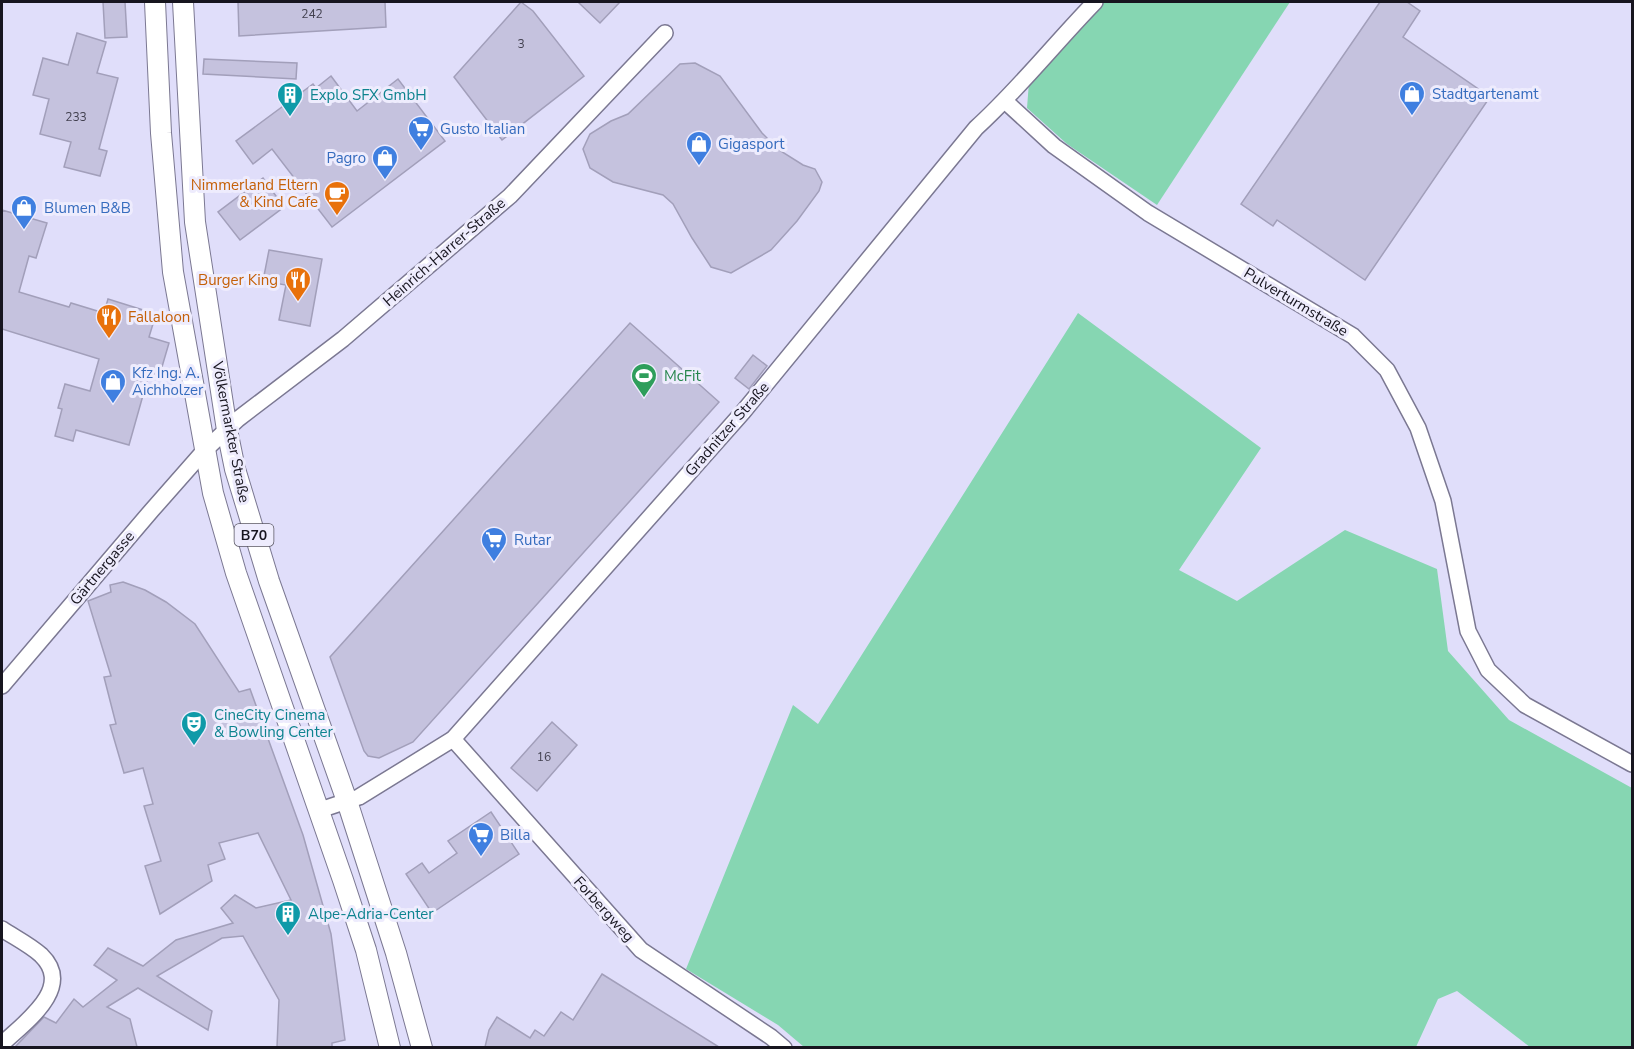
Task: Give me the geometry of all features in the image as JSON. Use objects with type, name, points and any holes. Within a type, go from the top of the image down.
[{"type":"main road","name":"Völkermarkter Straße","points":[[155,2],[161,133],[173,272],[213,493],[236,573],[320,810],[366,950],[390,1047]]},
{"type":"main road","name":"Völkermarkter Straße","points":[[183,2],[195,222],[227,430],[246,509],[347,801],[396,953],[422,1047]]},
{"type":"main road","points":[[161,133],[189,131]]},
{"type":"main road","points":[[168,222],[195,222]]},
{"type":"street","name":"Gradnitzer Straße","points":[[320,810],[359,796],[453,739],[743,412],[976,128],[1005,101],[1057,41],[1095,2]]},
{"type":"street","name":"Heinrich-Harrer-Straße","points":[[204,451],[238,419],[343,339],[510,196],[665,33]]},
{"type":"street","name":"Pulverturmstraße","points":[[1005,101],[1054,146],[1148,213],[1353,336],[1387,370],[1422,438],[1443,501],[1468,631],[1488,670],[1525,705],[1632,764]]},
{"type":"street","name":"Gärtnergasse","points":[[2,686],[144,518],[204,451]]},
{"type":"street","name":"Forbergweg","points":[[453,739],[641,951],[771,1036],[784,1047]]},
{"type":"street","points":[[2,929],[40,955],[50,968],[52,984],[45,1003],[2,1044]]},
{"type":"green space","points":[[1104,2],[1290,2],[1157,205],[1067,144],[1027,108],[1029,82],[1063,42]]},
{"type":"green space","points":[[1078,313],[1261,448],[1179,570],[1237,601],[1345,530],[1437,569],[1448,651],[1509,720],[1632,788],[1632,1047],[1530,1047],[1457,991],[1438,999],[1416,1047],[804,1047],[778,1025],[686,969],[793,705],[818,724]]},
{"type":"building","points":[[103,2],[125,2],[127,37],[105,38]]},
{"type":"building","points":[[238,2],[385,2],[386,27],[239,36]]},
{"type":"building","points":[[521,2],[533,11],[584,76],[502,140],[454,77]]},
{"type":"building","points":[[578,2],[620,2],[600,23]]},
{"type":"building","points":[[1380,2],[1407,2],[1420,11],[1403,37],[1490,97],[1365,280],[1277,220],[1273,226],[1241,204]]},
{"type":"building","points":[[77,33],[106,42],[97,73],[118,78],[99,149],[107,151],[100,176],[64,167],[71,142],[40,134],[49,99],[33,95],[43,58],[68,65]]},
{"type":"building","points":[[204,59],[297,63],[296,79],[203,74]]},
{"type":"building","name":"Gigasport","points":[[695,63],[720,76],[762,133],[779,150],[803,165],[815,169],[822,182],[819,191],[797,221],[771,250],[731,273],[711,267],[673,204],[663,195],[613,182],[590,168],[583,149],[590,134],[628,114],[680,64]]},
{"type":"building","points":[[331,76],[357,111],[398,79],[445,141],[332,227],[272,149],[253,164],[236,141],[313,84],[316,88]]},
{"type":"building","points":[[263,178],[284,207],[240,240],[218,212]]},
{"type":"building","points":[[2,210],[47,223],[36,258],[29,256],[19,292],[69,307],[71,303],[104,313],[108,299],[156,314],[149,337],[169,343],[159,377],[149,374],[129,445],[76,430],[73,441],[55,436],[62,409],[58,408],[65,384],[90,391],[99,359],[2,329]]},
{"type":"building","name":"Burger King","points":[[269,250],[322,259],[310,326],[279,320],[286,285],[263,281]]},
{"type":"building","name":"Rutar","points":[[630,323],[719,402],[413,742],[379,758],[368,756],[364,751],[330,657]]},
{"type":"building","points":[[753,355],[767,366],[749,389],[735,378]]},
{"type":"building","name":"CineCity Cinema & Bowling Center","points":[[123,582],[145,590],[166,602],[195,624],[239,692],[250,689],[303,835],[331,934],[345,1040],[332,1043],[332,1047],[277,1047],[279,1000],[243,936],[222,938],[157,976],[212,1011],[208,1030],[138,988],[107,1007],[130,1019],[137,1047],[15,1047],[44,1017],[56,1023],[74,999],[83,1007],[117,980],[94,965],[108,948],[143,966],[176,940],[233,923],[221,908],[235,895],[256,908],[291,900],[258,833],[219,843],[225,859],[208,865],[212,881],[160,914],[145,866],[161,861],[144,806],[153,804],[143,768],[124,773],[110,725],[116,724],[104,677],[111,676],[88,601],[111,592],[110,585]]},
{"type":"building","points":[[552,722],[577,745],[537,791],[511,768]]},
{"type":"building","name":"Billa","points":[[491,812],[519,854],[432,913],[406,874],[422,863],[429,873],[457,853],[448,841]]},
{"type":"building","points":[[602,974],[719,1047],[485,1047],[489,1030],[497,1017],[530,1038],[535,1030],[544,1036],[561,1012],[573,1020]]},
{"type":"place","name":"Stadtgartenamt","points":[[1412,117]]},
{"type":"place","name":"Explo SFX GmbH","points":[[290,118]]},
{"type":"place","name":"Gusto Italian","points":[[421,152]]},
{"type":"place","name":"Gigasport","points":[[699,167]]},
{"type":"place","name":"Pagro","points":[[385,181]]},
{"type":"place","name":"Nimmerland Eltern & Kind Cafe","points":[[337,217]]},
{"type":"place","name":"Blumen B&B","points":[[24,231]]},
{"type":"place","name":"Burger King","points":[[298,303]]},
{"type":"place","name":"Fallaloon","points":[[109,340]]},
{"type":"place","name":"McFit","points":[[644,399]]},
{"type":"place","name":"Kfz Ing. A. Aichholzer","points":[[113,405]]},
{"type":"place","name":"Rutar","points":[[494,563]]},
{"type":"place","name":"CineCity Cinema & Bowling Center","points":[[194,747]]},
{"type":"place","name":"Billa","points":[[481,858]]},
{"type":"place","name":"Alpe-Adria-Center","points":[[288,937]]}]
